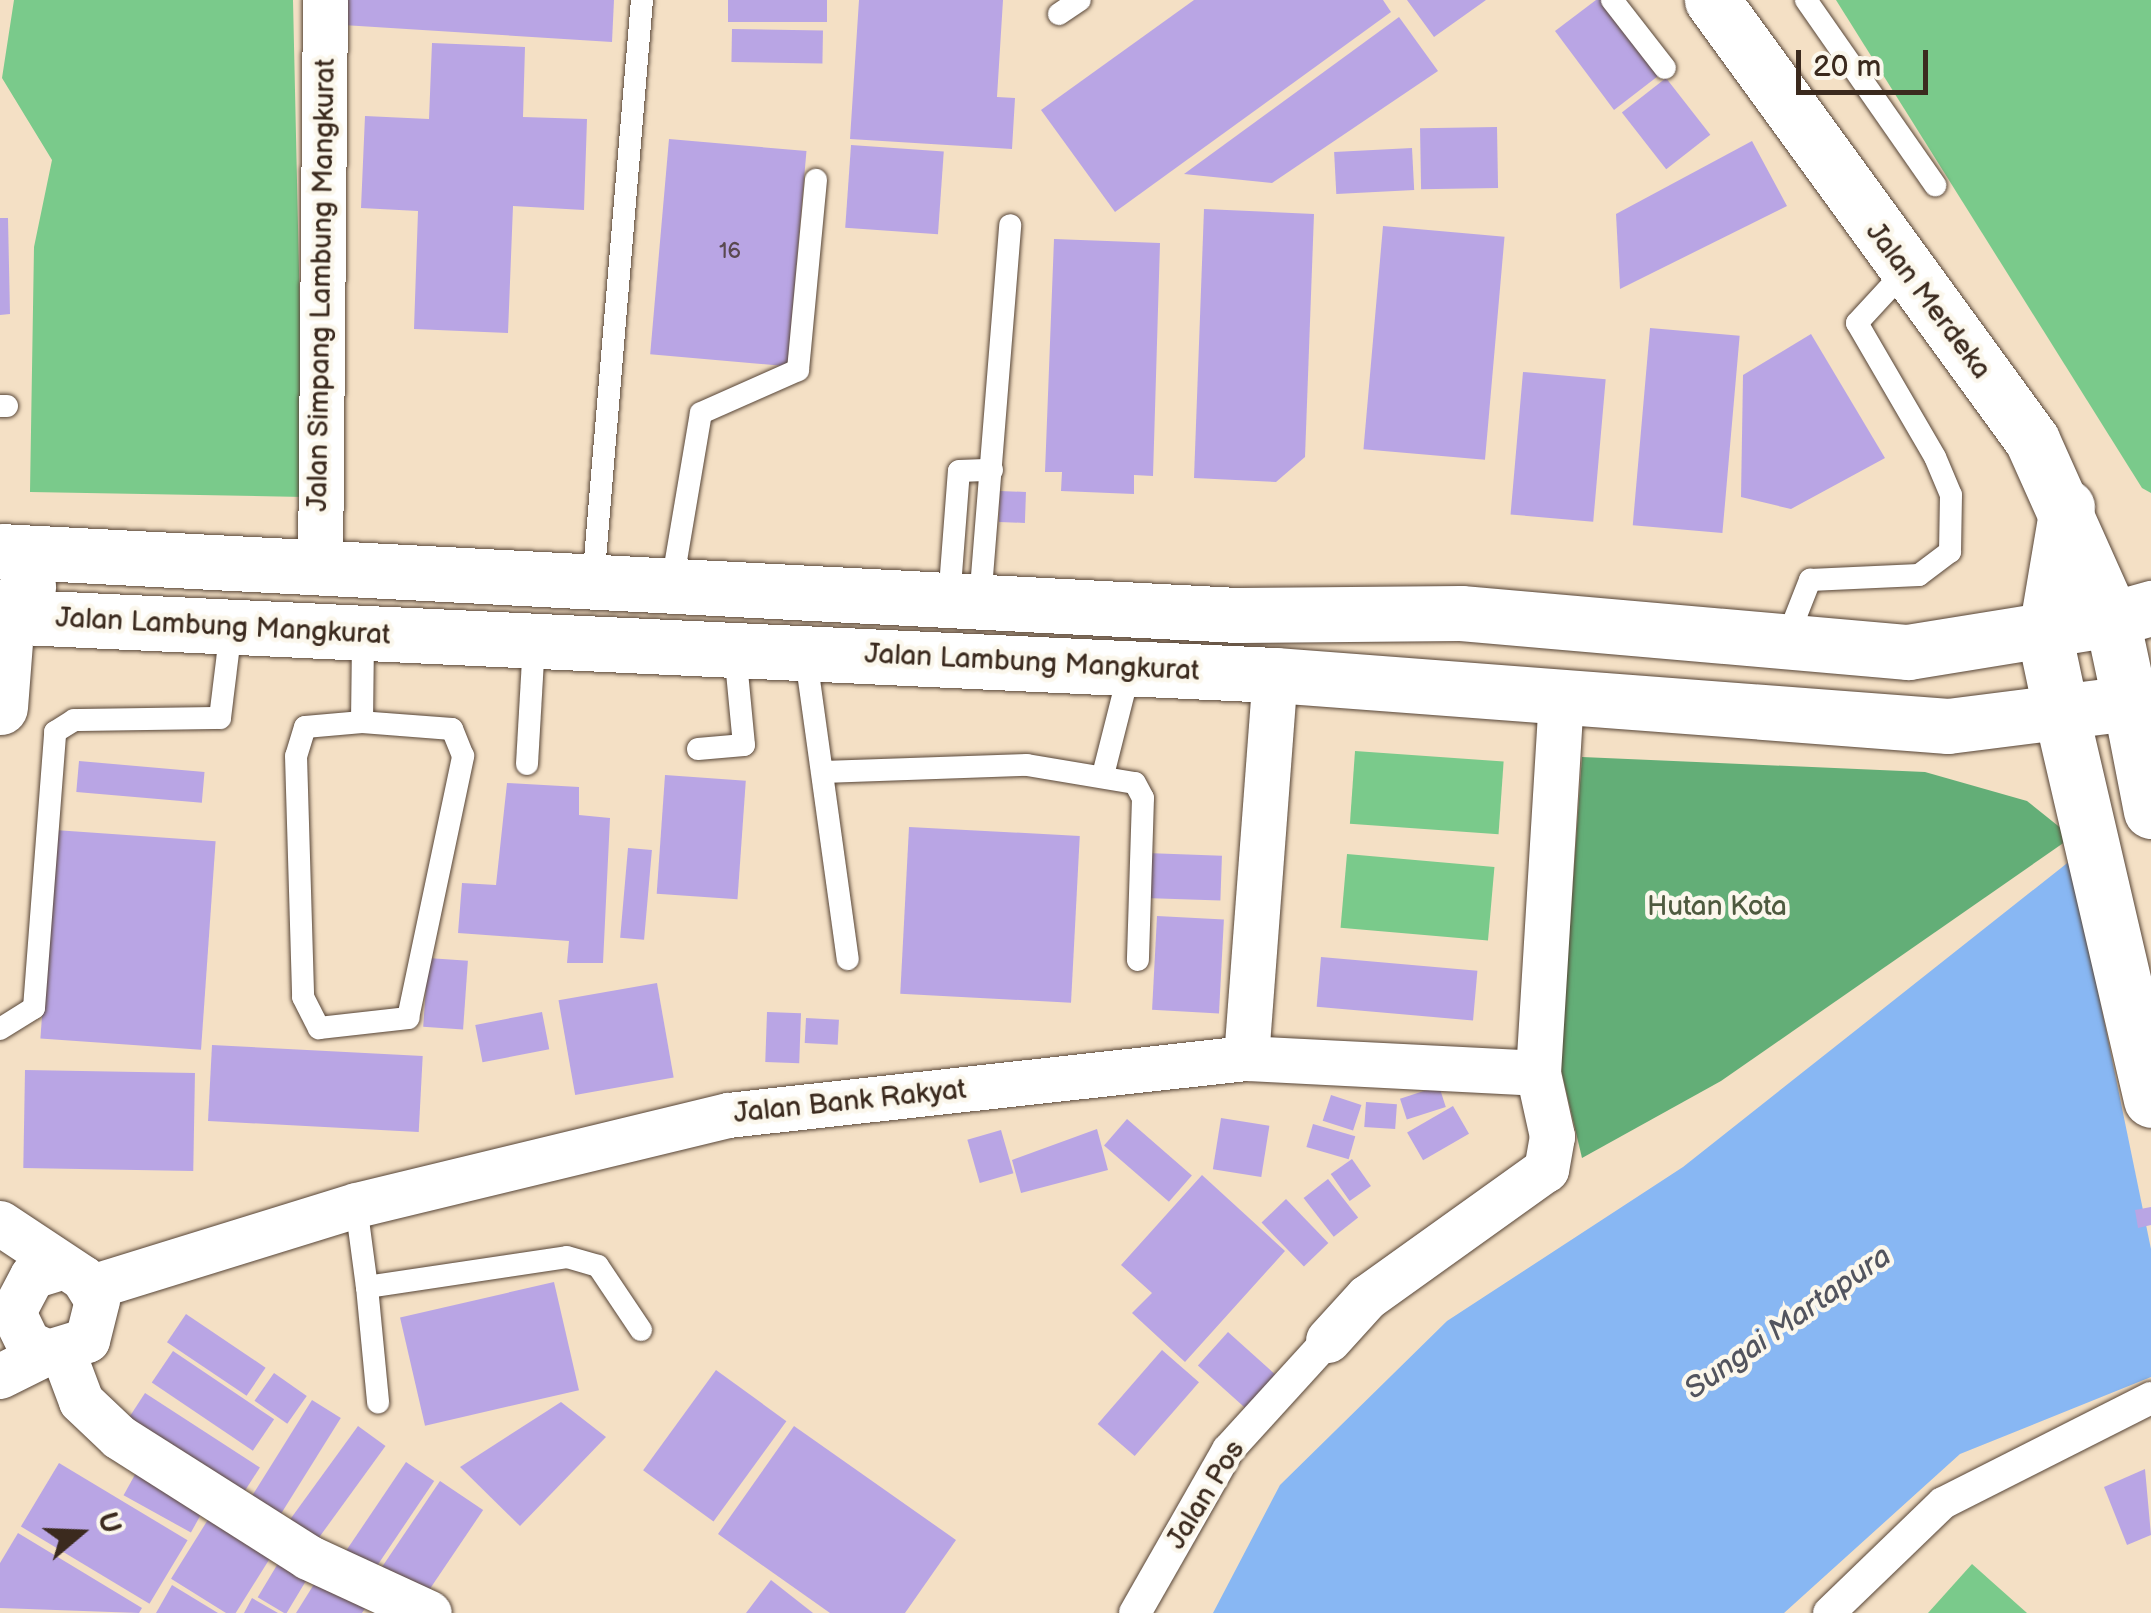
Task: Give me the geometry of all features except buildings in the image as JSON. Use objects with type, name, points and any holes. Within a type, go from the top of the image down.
[{"type":"main road","name":"Jalan Merdeka","points":[[1712,0],[1884,295],[2032,440],[2067,508],[2131,614],[2151,809]]},
{"type":"main road","points":[[2067,508],[2045,636],[2062,717],[2091,820],[2151,1100]]},
{"type":"main road","points":[[0,551],[1238,615],[1461,613],[1908,652],[2045,636],[2131,614]]},
{"type":"main road","points":[[0,707],[2,614],[64,556]]},
{"type":"main road","points":[[736,652],[738,588]]},
{"type":"main road","points":[[980,602],[1011,663]]},
{"type":"main road","name":"Jalan Lambung Mangkurat","points":[[2,614],[231,628],[1275,675],[1561,702],[1948,726],[2062,717],[2140,699]]},
{"type":"street","name":"Jalan Simpang Lambung Mangkurat","points":[[320,570],[325,0]]},
{"type":"street","points":[[1246,1058],[1275,675]]},
{"type":"street","points":[[1328,1340],[1368,1297],[1546,1168],[1552,1136],[1538,1073],[1561,702]]},
{"type":"street","name":"Jalan Bank Rakyat","points":[[75,1278],[728,1115],[1246,1058],[1538,1073]]},
{"type":"street","points":[[0,1223],[75,1278],[94,1328],[56,1352],[0,1376]]},
{"type":"street","points":[[75,1278],[32,1276],[14,1312],[28,1343],[56,1352],[81,1401],[119,1437],[308,1557],[429,1613]]},
{"type":"street","name":"Jalan Pos","points":[[1135,1613],[1228,1450],[1328,1340]]},
{"type":"street","points":[[1829,1613],[1942,1504],[2151,1398]]},
{"type":"lane","points":[[593,584],[642,0]]},
{"type":"lane","points":[[1059,14],[1080,0]]},
{"type":"lane","points":[[1612,0],[1665,68]]},
{"type":"lane","points":[[1806,0],[1935,185]]},
{"type":"lane","points":[[672,584],[702,413],[798,370],[816,180]]},
{"type":"lane","points":[[980,602],[1010,225]]},
{"type":"lane","points":[[1786,641],[1810,580],[1919,575],[1950,552],[1951,495],[1857,323],[1884,295]]},
{"type":"lane","points":[[980,602],[959,471],[992,470]]},
{"type":"lane","points":[[0,1029],[34,1008],[55,732],[74,720],[220,718],[231,628]]},
{"type":"lane","points":[[362,722],[363,634]]},
{"type":"lane","points":[[527,764],[534,641]]},
{"type":"lane","points":[[698,749],[744,744],[736,652]]},
{"type":"lane","points":[[805,652],[848,959]]},
{"type":"lane","points":[[1103,775],[1130,668]]},
{"type":"lane","points":[[362,722],[452,728],[463,756],[408,1018],[319,1028],[303,996],[296,756],[306,727],[362,722]]},
{"type":"lane","points":[[823,772],[1027,766],[1135,783],[1143,798],[1138,960]]},
{"type":"lane","points":[[356,1206],[378,1402]]},
{"type":"lane","points":[[367,1287],[567,1256],[598,1266],[642,1330]]},
{"type":"green space","points":[[14,0],[293,0],[304,497],[30,492],[34,247],[52,160],[2,78]]},
{"type":"green space","points":[[1836,0],[2151,0],[2151,493],[2142,488]]},
{"type":"green space","points":[[1355,751],[1504,761],[1499,834],[1350,824]]},
{"type":"green space","name":"Hutan Kota","points":[[1582,757],[1925,772],[2027,801],[2072,837],[1721,1081],[1582,1158],[1560,1065]]},
{"type":"green space","points":[[1347,854],[1494,867],[1488,941],[1341,928]]},
{"type":"green space","points":[[1972,1564],[2027,1613],[1928,1613]]},
{"type":"water","name":"Sungai Martapura","points":[[2151,834],[2151,1377],[1960,1454],[1784,1613],[1213,1613],[1280,1485],[1447,1321],[1683,1167],[2085,849]]},
{"type":"pier","points":[[2151,829],[2151,1249],[2070,855]]}]
